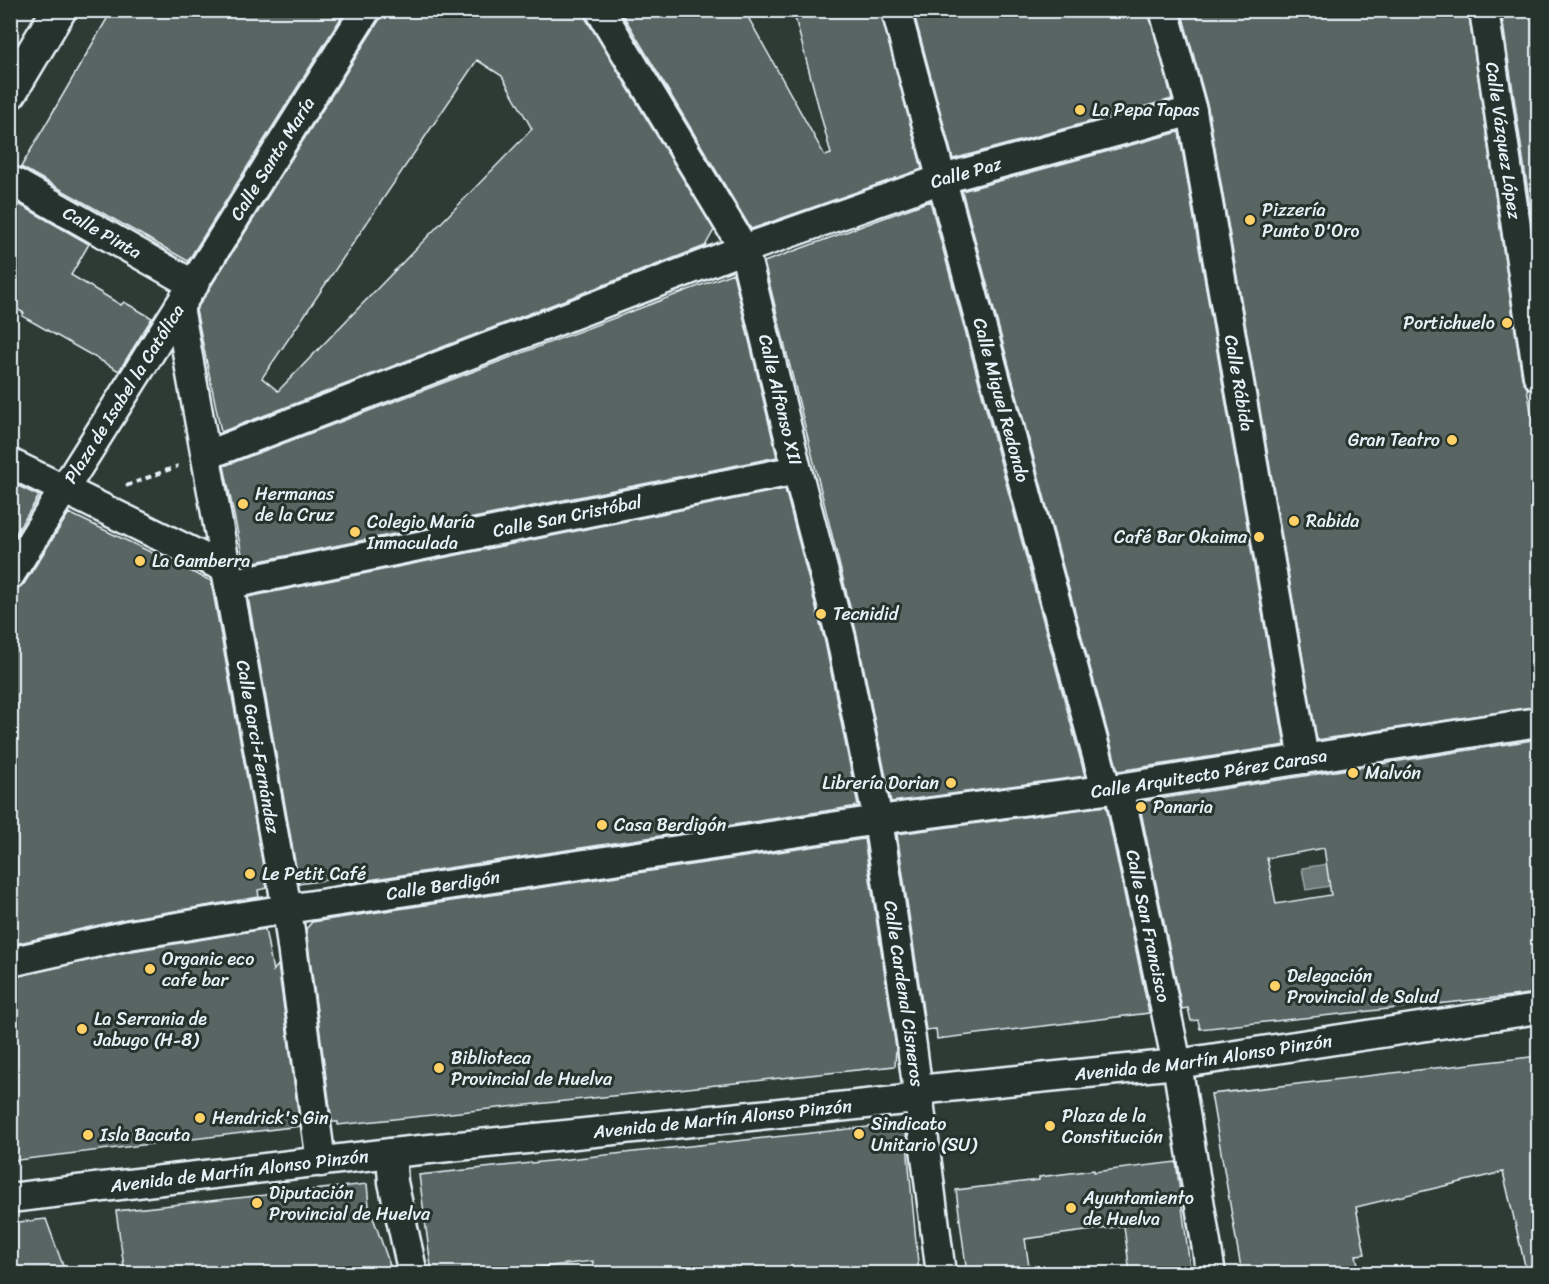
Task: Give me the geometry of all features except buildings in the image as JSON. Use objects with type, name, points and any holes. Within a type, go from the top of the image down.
[{"type":"main road","points":[[10,92],[59,10]]},
{"type":"street","name":"Calle Santa María","points":[[186,296],[366,10]]},
{"type":"street","name":"Calle Alfonso XII","points":[[600,10],[744,249],[797,470],[841,638],[878,820]]},
{"type":"street","name":"Calle Miguel Redondo","points":[[896,10],[939,180],[1112,788]]},
{"type":"street","name":"Calle Rábida","points":[[1164,10],[1192,111],[1304,759]]},
{"type":"street","name":"Calle Vázquez López","points":[[1484,10],[1533,306],[1539,376]]},
{"type":"street","name":"Calle Paz","points":[[207,455],[744,249],[939,180],[1192,111]]},
{"type":"street","name":"Calle Pinta","points":[[10,180],[186,296]]},
{"type":"street","name":"Plaza de Isabel la Católica","points":[[186,296],[207,455],[229,577]]},
{"type":"street","name":"Plaza de Isabel la Católica","points":[[186,296],[63,491],[229,577]]},
{"type":"street","points":[[10,464],[63,491],[10,575]]},
{"type":"street","name":"Calle San Cristóbal","points":[[229,577],[797,470]]},
{"type":"street","name":"Calle Garci-Fernández","points":[[229,577],[287,909],[321,1162]]},
{"type":"street","name":"Calle Arquitecto Pérez Carasa","points":[[878,820],[1112,788],[1539,722]]},
{"type":"street","name":"Calle San Francisco","points":[[1112,788],[1177,1064],[1211,1274]]},
{"type":"street","name":"Calle Berdigón","points":[[10,962],[129,935],[287,909],[878,820]]},
{"type":"street","name":"Calle Cardenal Cisneros","points":[[878,820],[918,1090],[940,1274]]},
{"type":"street","name":"Avenida de Martín Alonso Pinzón","points":[[10,1198],[391,1153],[905,1100],[918,1090],[1177,1064],[1539,1009]]},
{"type":"street","points":[[391,1153],[393,1182],[413,1274]]},
{"type":"path","points":[[96,507],[103,495],[207,455]]},
{"type":"shaded area","points":[[1339,862],[1343,884],[1306,890],[1302,868]]},
{"type":"place","name":"La Pepa Tapas","points":[[1080,110]]},
{"type":"place","name":"Pizzería Punto D'Oro","points":[[1250,220]]},
{"type":"place","name":"Portichuelo","points":[[1507,323]]},
{"type":"place","name":"Gran Teatro","points":[[1452,440]]},
{"type":"place","name":"Hermanas de la Cruz","points":[[243,504]]},
{"type":"place","name":"Rabida","points":[[1294,521]]},
{"type":"place","name":"Colegio María Inmaculada","points":[[355,532]]},
{"type":"place","name":"Café Bar Okaima","points":[[1259,537]]},
{"type":"place","name":"La Gamberra","points":[[140,561]]},
{"type":"place","name":"Tecnidid","points":[[821,614]]},
{"type":"place","name":"Malvón","points":[[1353,773]]},
{"type":"place","name":"Librería Dorian","points":[[951,783]]},
{"type":"place","name":"Panaria","points":[[1141,807]]},
{"type":"place","name":"Casa Berdigón","points":[[602,825]]},
{"type":"place","name":"Le Petit Café","points":[[250,874]]},
{"type":"place","name":"Organic eco cafe bar","points":[[150,969]]},
{"type":"place","name":"Delegación Provincial de Salud","points":[[1275,986]]},
{"type":"place","name":"La Serrania de Jabugo (H-8)","points":[[82,1029]]},
{"type":"place","name":"Biblioteca Provincial de Huelva","points":[[439,1068]]},
{"type":"place","name":"Hendrick's Gin","points":[[200,1118]]},
{"type":"place","name":"Plaza de la Constitución","points":[[1050,1126]]},
{"type":"place","name":"Sindicato Unitario (SU)","points":[[859,1134]]},
{"type":"place","name":"Isla Bacuta","points":[[88,1135]]},
{"type":"place","name":"Diputación Provincial de Huelva","points":[[257,1203]]},
{"type":"place","name":"Ayuntamiento de Huelva","points":[[1071,1208]]}]
